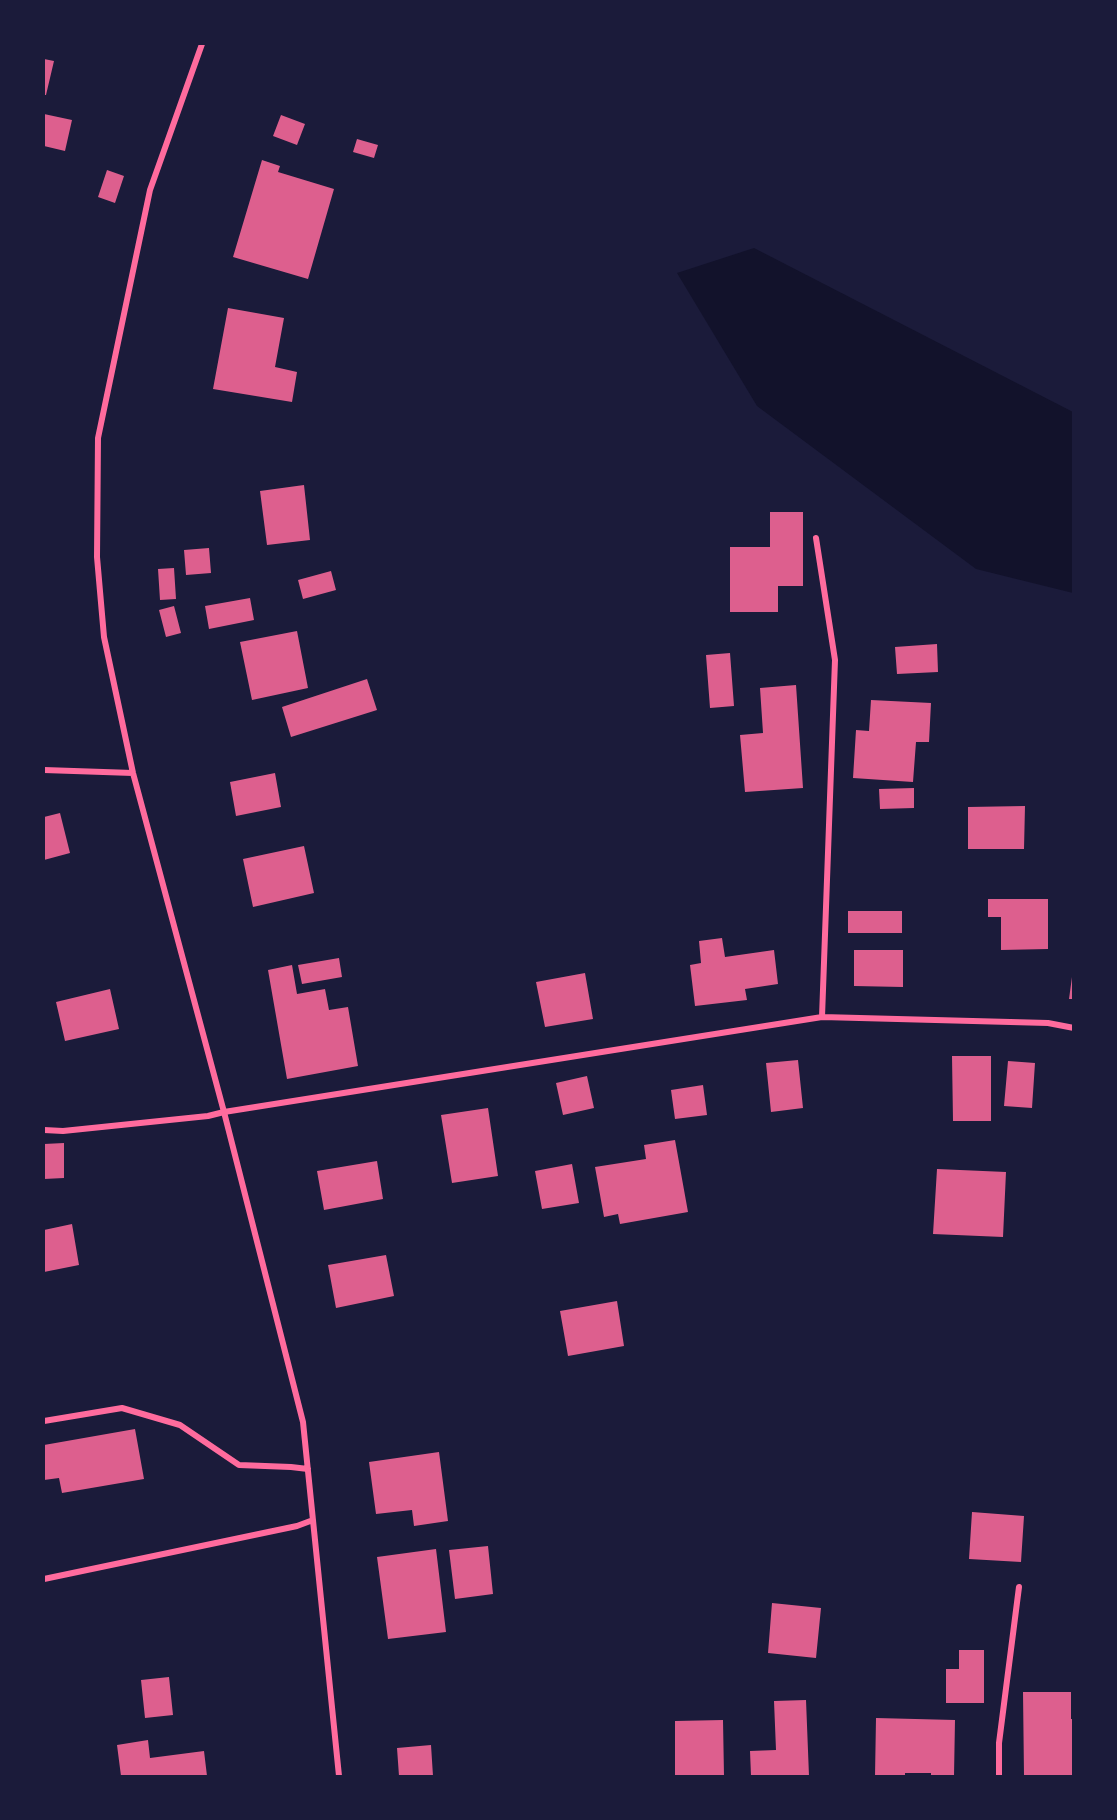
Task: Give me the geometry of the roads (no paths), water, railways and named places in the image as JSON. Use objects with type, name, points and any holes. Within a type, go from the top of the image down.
[{"type":"street","points":[[202,44],[150,190],[98,438],[97,557],[104,637],[134,773],[303,1422],[339,1776]]},
{"type":"street","points":[[816,538],[835,660],[822,1017]]},
{"type":"street","points":[[44,770],[134,773]]},
{"type":"street","points":[[44,1130],[74,1130],[208,1116],[822,1017],[1048,1023],[1074,1028]]},
{"type":"street","points":[[44,1421],[122,1408],[180,1425],[239,1465],[308,1469]]},
{"type":"street","points":[[44,1579],[297,1526],[313,1520]]},
{"type":"street","points":[[999,1776],[999,1743],[1019,1587]]}]
